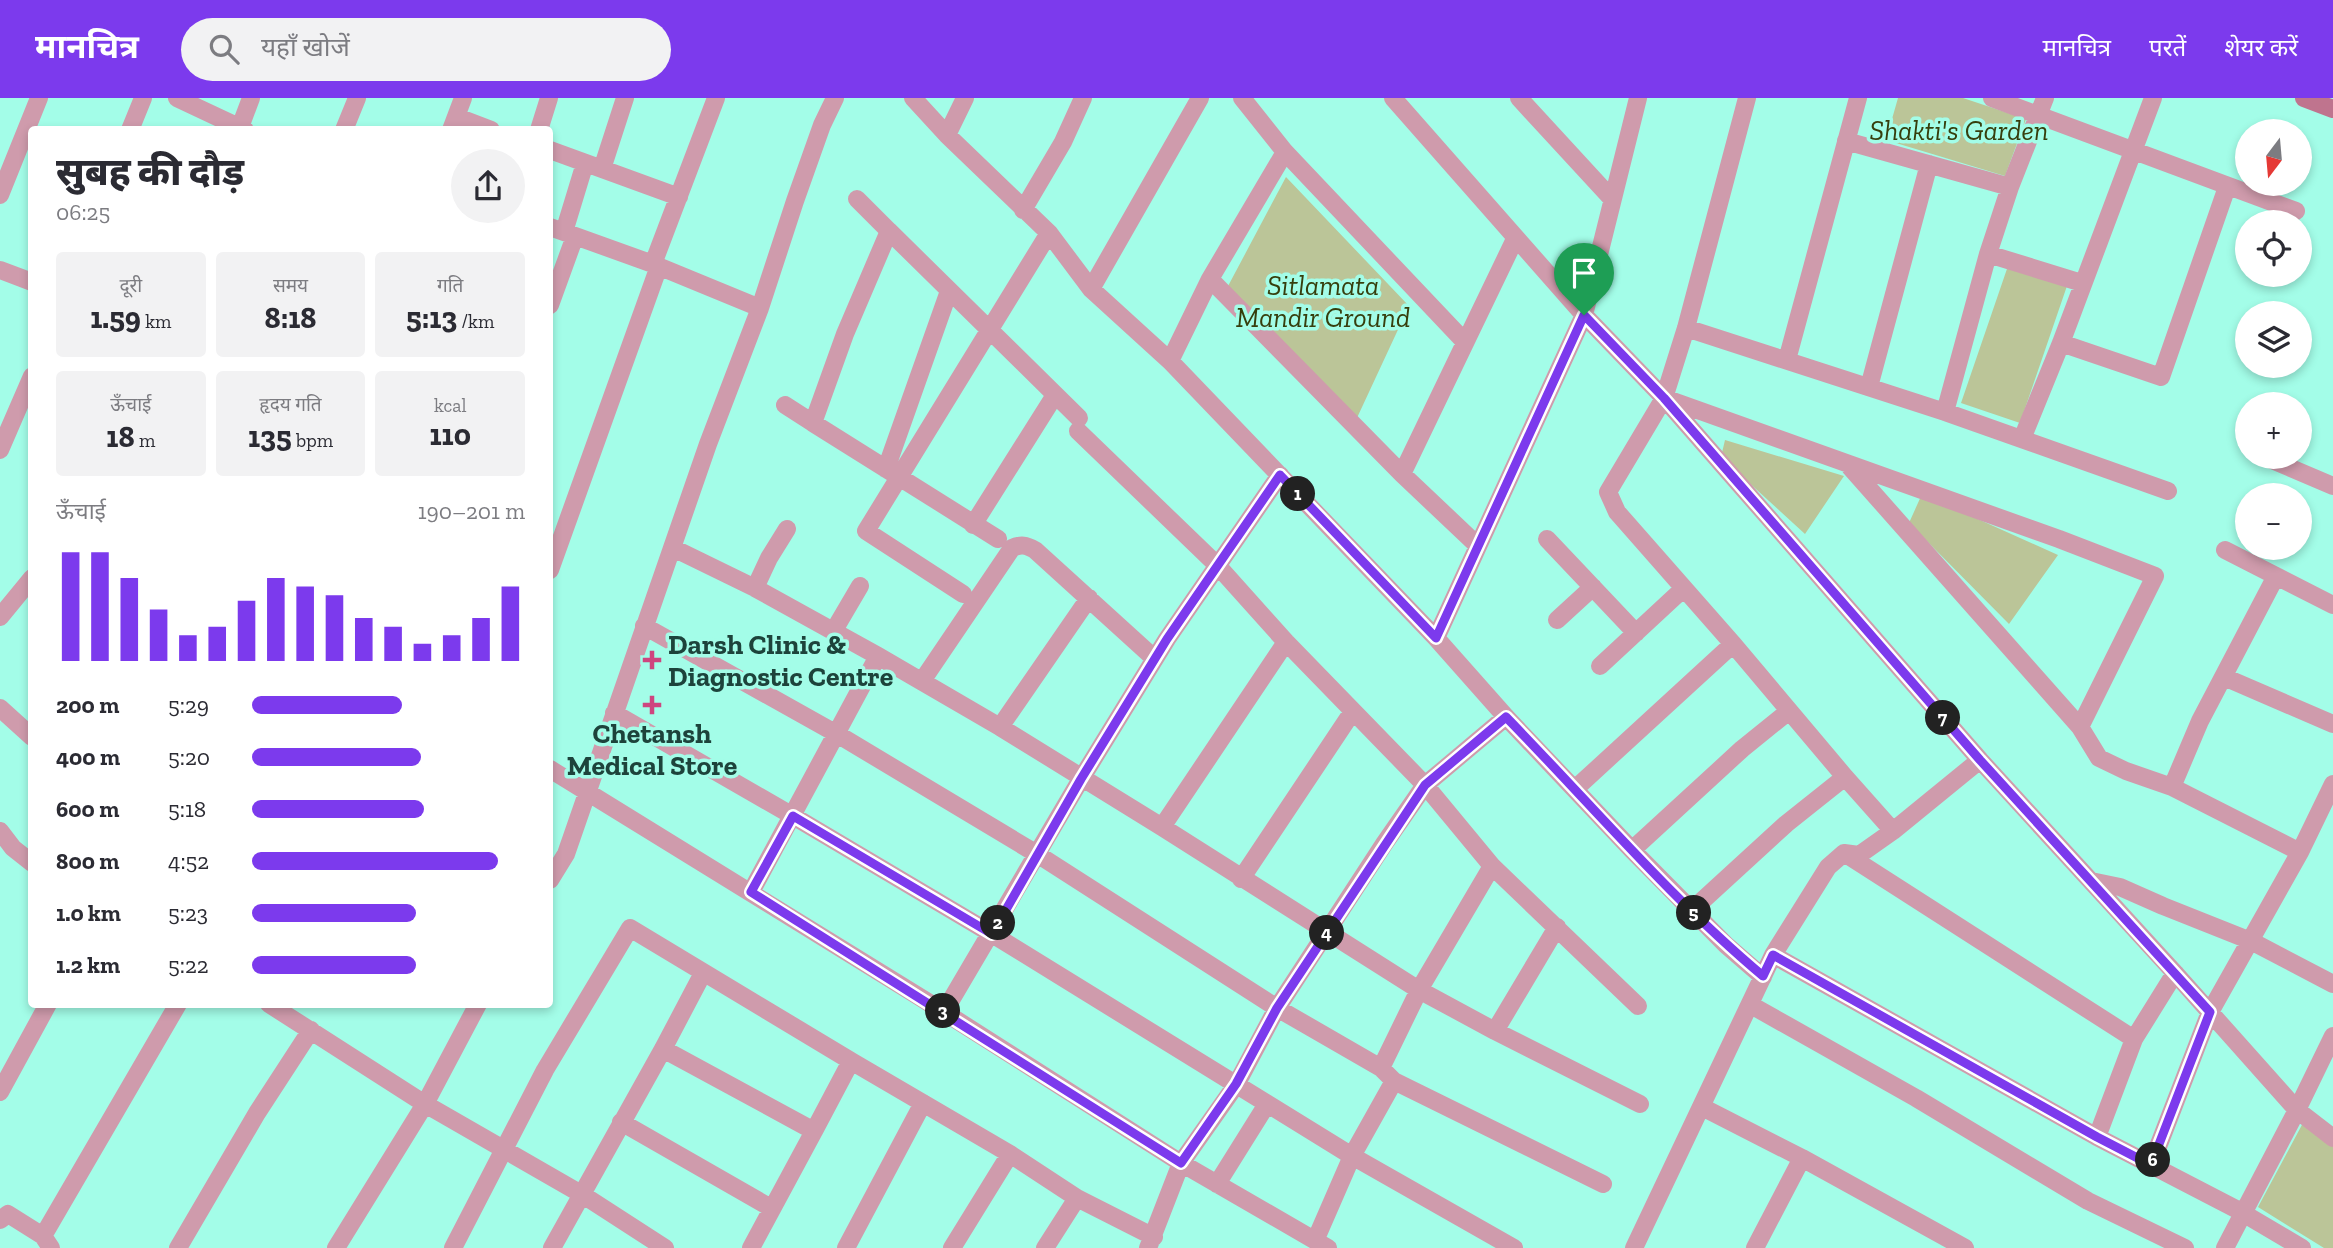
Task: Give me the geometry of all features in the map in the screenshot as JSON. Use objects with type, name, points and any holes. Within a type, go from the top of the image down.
[{"type":"main road","points":[[2304,98],[2333,109]]},
{"type":"street","points":[[0,195],[39,98]]},
{"type":"street","points":[[132,126],[144,98]]},
{"type":"street","points":[[177,98],[235,126]]},
{"type":"street","points":[[242,126],[251,98]]},
{"type":"street","points":[[346,126],[356,98]]},
{"type":"street","points":[[454,123],[463,98]]},
{"type":"street","points":[[540,126],[549,98]]},
{"type":"street","points":[[553,288],[563,231],[625,98]]},
{"type":"street","points":[[553,561],[716,98]]},
{"type":"street","points":[[553,875],[566,854],[708,444],[760,308],[817,138],[835,98]]},
{"type":"street","points":[[913,98],[947,135],[1049,233],[1091,289],[1170,361],[1280,475],[1436,638],[1506,717],[1632,850],[1726,945],[1763,976]]},
{"type":"street","points":[[947,135],[965,98]]},
{"type":"street","points":[[1023,210],[1063,142],[1083,98]]},
{"type":"street","points":[[1091,289],[1200,98]]},
{"type":"street","points":[[1242,98],[1284,152],[1464,341]]},
{"type":"street","points":[[1393,98],[1515,239],[1664,398],[1980,760],[2297,1110],[2333,1139]]},
{"type":"street","points":[[1519,98],[1536,106],[1612,199]]},
{"type":"street","points":[[1436,638],[1584,315],[1638,98]]},
{"type":"street","points":[[1747,98],[1686,328],[1664,398],[1608,492],[1617,512],[1893,831]]},
{"type":"street","points":[[1787,360],[1858,98]]},
{"type":"street","points":[[1992,98],[2293,210]]},
{"type":"street","points":[[1945,412],[1988,254],[2010,187],[2045,98]]},
{"type":"street","points":[[2022,439],[2153,98]]},
{"type":"street","points":[[1846,141],[2010,187]]},
{"type":"street","points":[[553,151],[679,197]]},
{"type":"street","points":[[1170,361],[1210,279],[1284,152]]},
{"type":"street","points":[[1869,387],[1929,164]]},
{"type":"street","points":[[2061,343],[2161,377],[2227,187]]},
{"type":"street","points":[[857,199],[1055,395],[1079,425],[1217,565],[1286,642],[1425,785],[1492,866],[1639,1006]]},
{"type":"street","points":[[813,423],[845,334],[889,230]]},
{"type":"street","points":[[563,231],[656,265],[760,308]]},
{"type":"street","points":[[893,473],[990,331],[1049,233]]},
{"type":"street","points":[[1402,474],[1515,239]]},
{"type":"street","points":[[1988,254],[2082,283]]},
{"type":"street","points":[[0,270],[28,280]]},
{"type":"street","points":[[1210,279],[1402,474],[1477,545]]},
{"type":"street","points":[[949,291],[893,473],[866,531],[963,594]]},
{"type":"street","points":[[1686,328],[1945,412],[2168,491]]},
{"type":"street","points":[[0,450],[28,385]]},
{"type":"street","points":[[973,525],[1055,395]]},
{"type":"street","points":[[1664,398],[2155,576],[2080,727]]},
{"type":"street","points":[[785,405],[998,539]]},
{"type":"street","points":[[1848,464],[2080,727],[2099,758],[2126,771],[2172,787],[2300,852]]},
{"type":"street","points":[[2293,469],[2333,486]]},
{"type":"street","points":[[944,1012],[1155,659],[1280,475]]},
{"type":"street","points":[[755,588],[787,529]]},
{"type":"street","points":[[1547,539],[1636,633]]},
{"type":"street","points":[[922,681],[1013,548],[1020,545],[1035,551],[1155,659]]},
{"type":"street","points":[[673,548],[755,588],[1000,727],[1419,990],[1640,1104]]},
{"type":"street","points":[[2225,550],[2333,605]]},
{"type":"street","points":[[2172,787],[2200,721],[2276,576]]},
{"type":"street","points":[[0,617],[28,583]]},
{"type":"street","points":[[833,632],[860,586]]},
{"type":"street","points":[[1557,620],[1593,587]]},
{"type":"street","points":[[1600,666],[1684,589]]},
{"type":"street","points":[[1000,727],[1089,598]]},
{"type":"street","points":[[644,626],[836,734],[1037,854],[1387,1075],[1603,1184]]},
{"type":"street","points":[[1162,827],[1286,642]]},
{"type":"street","points":[[1576,789],[1733,644]]},
{"type":"street","points":[[751,892],[878,656]]},
{"type":"street","points":[[2224,677],[2333,724]]},
{"type":"street","points":[[0,708],[28,733]]},
{"type":"street","points":[[1632,850],[1789,710]]},
{"type":"street","points":[[1241,879],[1353,711]]},
{"type":"street","points":[[614,713],[992,934],[1352,1156],[1514,1248]]},
{"type":"street","points":[[453,1248],[545,1070],[630,928],[1010,1154],[1151,1242],[1181,1163],[1236,1084],[1277,1008],[1425,785],[1506,717]]},
{"type":"street","points":[[1634,1248],[1773,955],[1828,867],[1844,853],[1859,855],[1893,831],[1980,760]]},
{"type":"street","points":[[553,771],[944,1012],[1181,1163],[1322,1244],[1352,1156],[1387,1075],[1419,990],[1492,866]]},
{"type":"street","points":[[1692,911],[1786,824],[1844,777]]},
{"type":"street","points":[[2151,1165],[2210,1012],[2300,852],[2333,784]]},
{"type":"street","points":[[0,831],[13,848],[28,860]]},
{"type":"street","points":[[1844,853],[2134,1039]]},
{"type":"street","points":[[2091,881],[2120,887],[2251,940],[2333,984]]},
{"type":"street","points":[[2109,901],[2120,887]]},
{"type":"street","points":[[1495,1031],[1557,927]]},
{"type":"street","points":[[1773,955],[2097,1137],[2243,1213],[2302,1248]]},
{"type":"street","points":[[552,1248],[703,973]]},
{"type":"street","points":[[2097,1137],[2134,1039],[2175,973]]},
{"type":"street","points":[[1751,1005],[1916,1098],[2088,1201],[2185,1248]]},
{"type":"street","points":[[0,1091],[46,1008]]},
{"type":"street","points":[[0,1220],[8,1214],[47,1242],[176,1008]]},
{"type":"street","points":[[275,1008],[425,1104],[583,1195],[665,1248]]},
{"type":"street","points":[[336,1248],[425,1104],[474,1008]]},
{"type":"street","points":[[178,1248],[257,1113],[311,1030]]},
{"type":"street","points":[[2225,1248],[2333,1036]]},
{"type":"street","points":[[663,1049],[814,1131]]},
{"type":"street","points":[[751,1248],[851,1061]]},
{"type":"street","points":[[846,1248],[923,1103]]},
{"type":"street","points":[[1217,1184],[1267,1104]]},
{"type":"street","points":[[1702,1107],[1802,1158],[1965,1248]]},
{"type":"street","points":[[621,1122],[771,1208]]},
{"type":"street","points":[[952,1248],[1010,1154]]},
{"type":"street","points":[[1755,1248],[1802,1158]]},
{"type":"street","points":[[1045,1248],[1077,1198]]},
{"type":"green space","name":"Shakti's Garden","points":[[1898,98],[1963,98],[2026,119],[2005,176],[1886,140]]},
{"type":"green space","name":"Sitlamata Mandir Ground","points":[[1286,177],[1409,306],[1356,420],[1227,288]]},
{"type":"green space","points":[[2009,263],[2068,283],[2020,423],[1961,403]]},
{"type":"green space","points":[[1725,440],[1844,476],[1805,534],[1721,457]]},
{"type":"green space","points":[[1922,494],[2058,555],[2009,624],[1909,523]]},
{"type":"green space","points":[[2304,1121],[2333,1143],[2333,1248],[2324,1248],[2258,1207]]},
{"type":"place","name":"Darsh Clinic & Diagnostic Centre","points":[[652,660]]},
{"type":"place","name":"Chetansh Medical Store","points":[[652,705]]},
{"type":"route","points":[[1584,315],[1664,398],[1980,760],[2210,1012],[2151,1165],[1773,955],[1763,976],[1726,945],[1692,911],[1506,717],[1425,785],[1277,1008],[1236,1084],[1181,1163],[751,892],[793,816],[992,934],[1081,779],[1167,639],[1280,475],[1436,638],[1584,315]]}]
